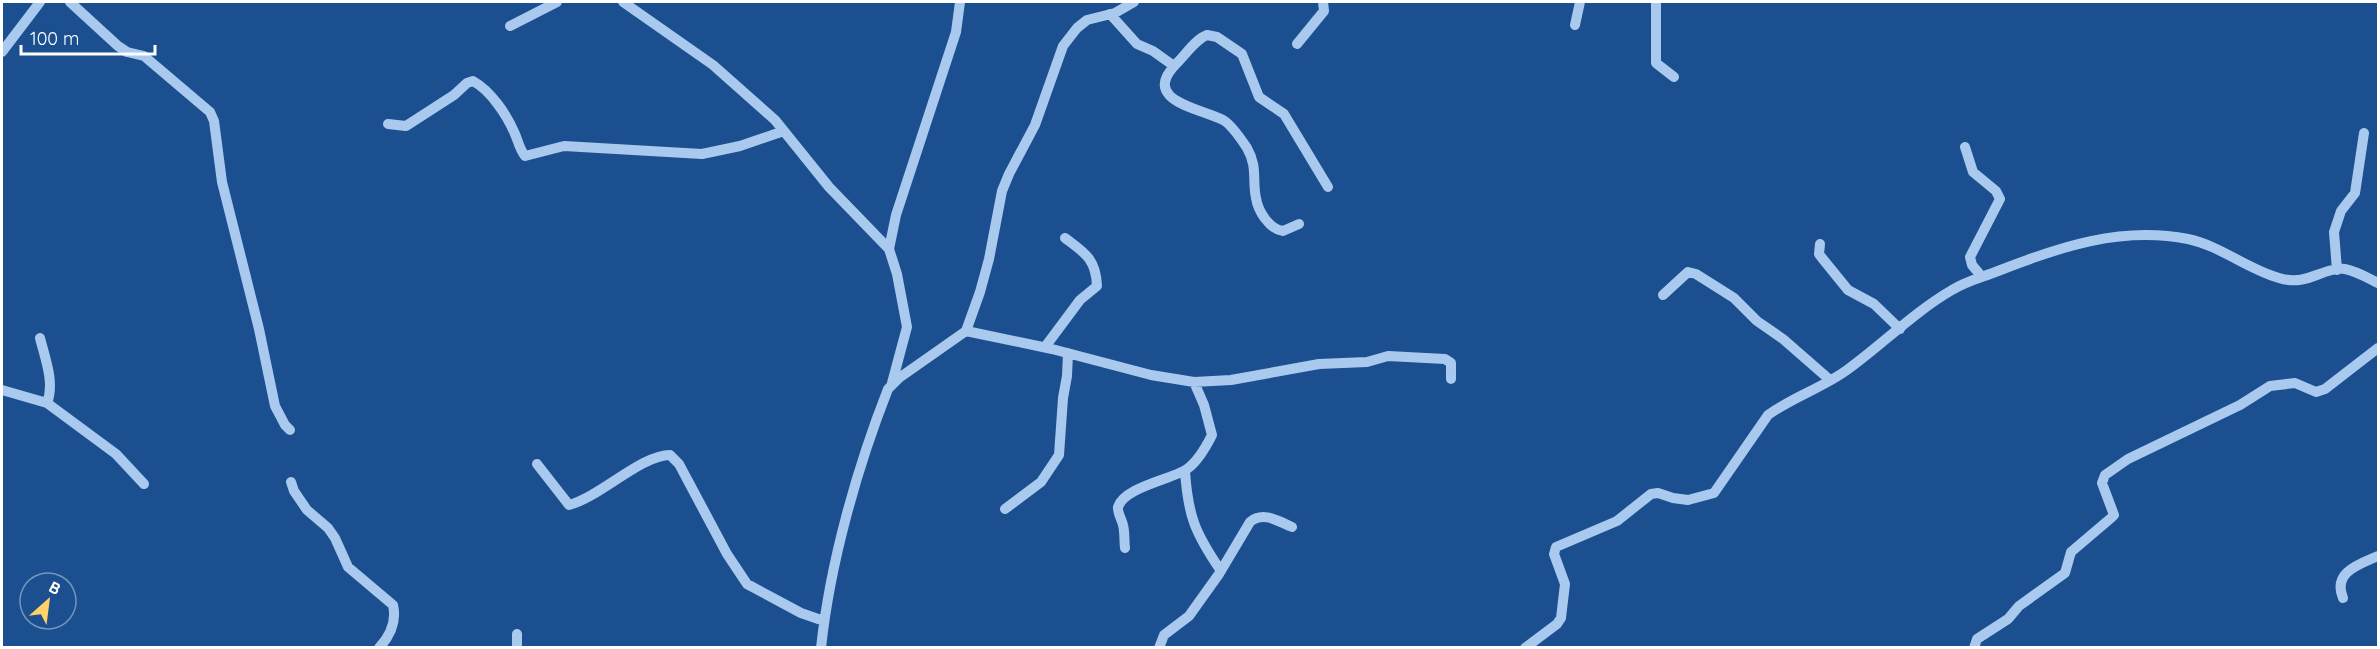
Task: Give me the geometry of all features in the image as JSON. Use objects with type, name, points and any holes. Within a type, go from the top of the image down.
[{"type":"street","points":[[2,52],[40,2]]},
{"type":"street","points":[[70,2],[118,46],[127,52],[144,56],[210,112],[214,121],[222,182],[259,328],[275,406],[285,426],[290,430]]},
{"type":"street","points":[[510,26],[557,2]]},
{"type":"street","points":[[623,2],[730,78],[784,131],[829,187],[889,249],[897,274],[907,327],[892,384],[879,413],[848,508],[824,621],[821,648]]},
{"type":"street","points":[[889,249],[896,215],[956,32],[960,2]]},
{"type":"street","points":[[892,384],[966,331],[989,259],[1002,191],[1035,124],[1063,46],[1077,28],[1095,17],[1110,14],[1134,2]]},
{"type":"street","points":[[1298,44],[1324,11],[1323,2]]},
{"type":"street","points":[[1575,25],[1580,2]]},
{"type":"street","points":[[1656,2],[1656,63],[1674,77]]},
{"type":"street","points":[[1110,14],[1137,44],[1153,51],[1174,66]]},
{"type":"street","points":[[1299,224],[1283,231],[1270,225],[1256,198],[1255,171],[1246,148],[1226,122],[1191,109],[1171,97],[1165,85],[1166,76],[1198,40],[1207,35],[1239,51],[1255,83],[1259,97],[1284,114],[1328,187]]},
{"type":"street","points":[[388,124],[406,126],[473,81],[479,84],[507,119],[525,156],[564,146],[702,154],[740,146],[784,131]]},
{"type":"street","points":[[2337,270],[2334,232],[2338,216],[2355,193],[2364,133]]},
{"type":"street","points":[[1965,147],[1973,172],[1996,191],[2000,199],[1970,257],[1972,265],[1982,277]]},
{"type":"street","points":[[1525,648],[1557,624],[1561,618],[1565,584],[1554,554],[1556,547],[1617,521],[1651,494],[1658,493],[1688,500],[1714,493],[1768,415],[1780,406],[1845,371],[1952,290],[1982,277],[2062,248],[2095,239],[2144,234],[2202,243],[2269,275],[2292,281],[2305,281],[2337,270],[2351,271],[2379,283]]},
{"type":"street","points":[[1045,347],[1080,300],[1097,285],[1095,267],[1091,260],[1065,238]]},
{"type":"street","points":[[1820,244],[1819,254],[1848,290],[1874,304],[1900,329]]},
{"type":"street","points":[[1663,296],[1688,272],[1696,274],[1734,297],[1757,321],[1783,339],[1830,380]]},
{"type":"street","points":[[966,331],[1045,347],[1151,375],[1194,382],[1230,380],[1319,364],[1367,362],[1388,356],[1445,359],[1451,363],[1450,379]]},
{"type":"street","points":[[39,338],[50,385],[47,404]]},
{"type":"street","points":[[1974,648],[1977,639],[2008,619],[2019,606],[2065,573],[2071,552],[2111,519],[2114,515],[2113,507],[2102,483],[2105,475],[2128,459],[2240,405],[2270,386],[2295,383],[2316,392],[2325,389],[2379,348]]},
{"type":"street","points":[[1005,509],[1041,482],[1059,454],[1068,353]]},
{"type":"street","points":[[1125,548],[1124,527],[1118,510],[1119,505],[1131,494],[1157,480],[1185,471],[1196,461],[1212,435],[1204,405],[1194,382]]},
{"type":"street","points":[[2,390],[47,404],[116,454],[144,484]]},
{"type":"street","points":[[537,464],[569,505],[608,486],[657,457],[670,455],[679,464],[717,536],[747,584],[801,614],[824,621]]},
{"type":"street","points":[[1185,471],[1190,518],[1202,545],[1221,571]]},
{"type":"street","points":[[291,482],[307,510],[328,528],[335,538],[348,567],[393,605],[391,632],[379,648]]},
{"type":"street","points":[[1159,648],[1168,631],[1189,615],[1221,571],[1247,525],[1254,518],[1269,517],[1292,527]]},
{"type":"street","points":[[2343,598],[2341,583],[2350,568],[2379,556]]},
{"type":"street","points":[[517,634],[517,648]]}]
